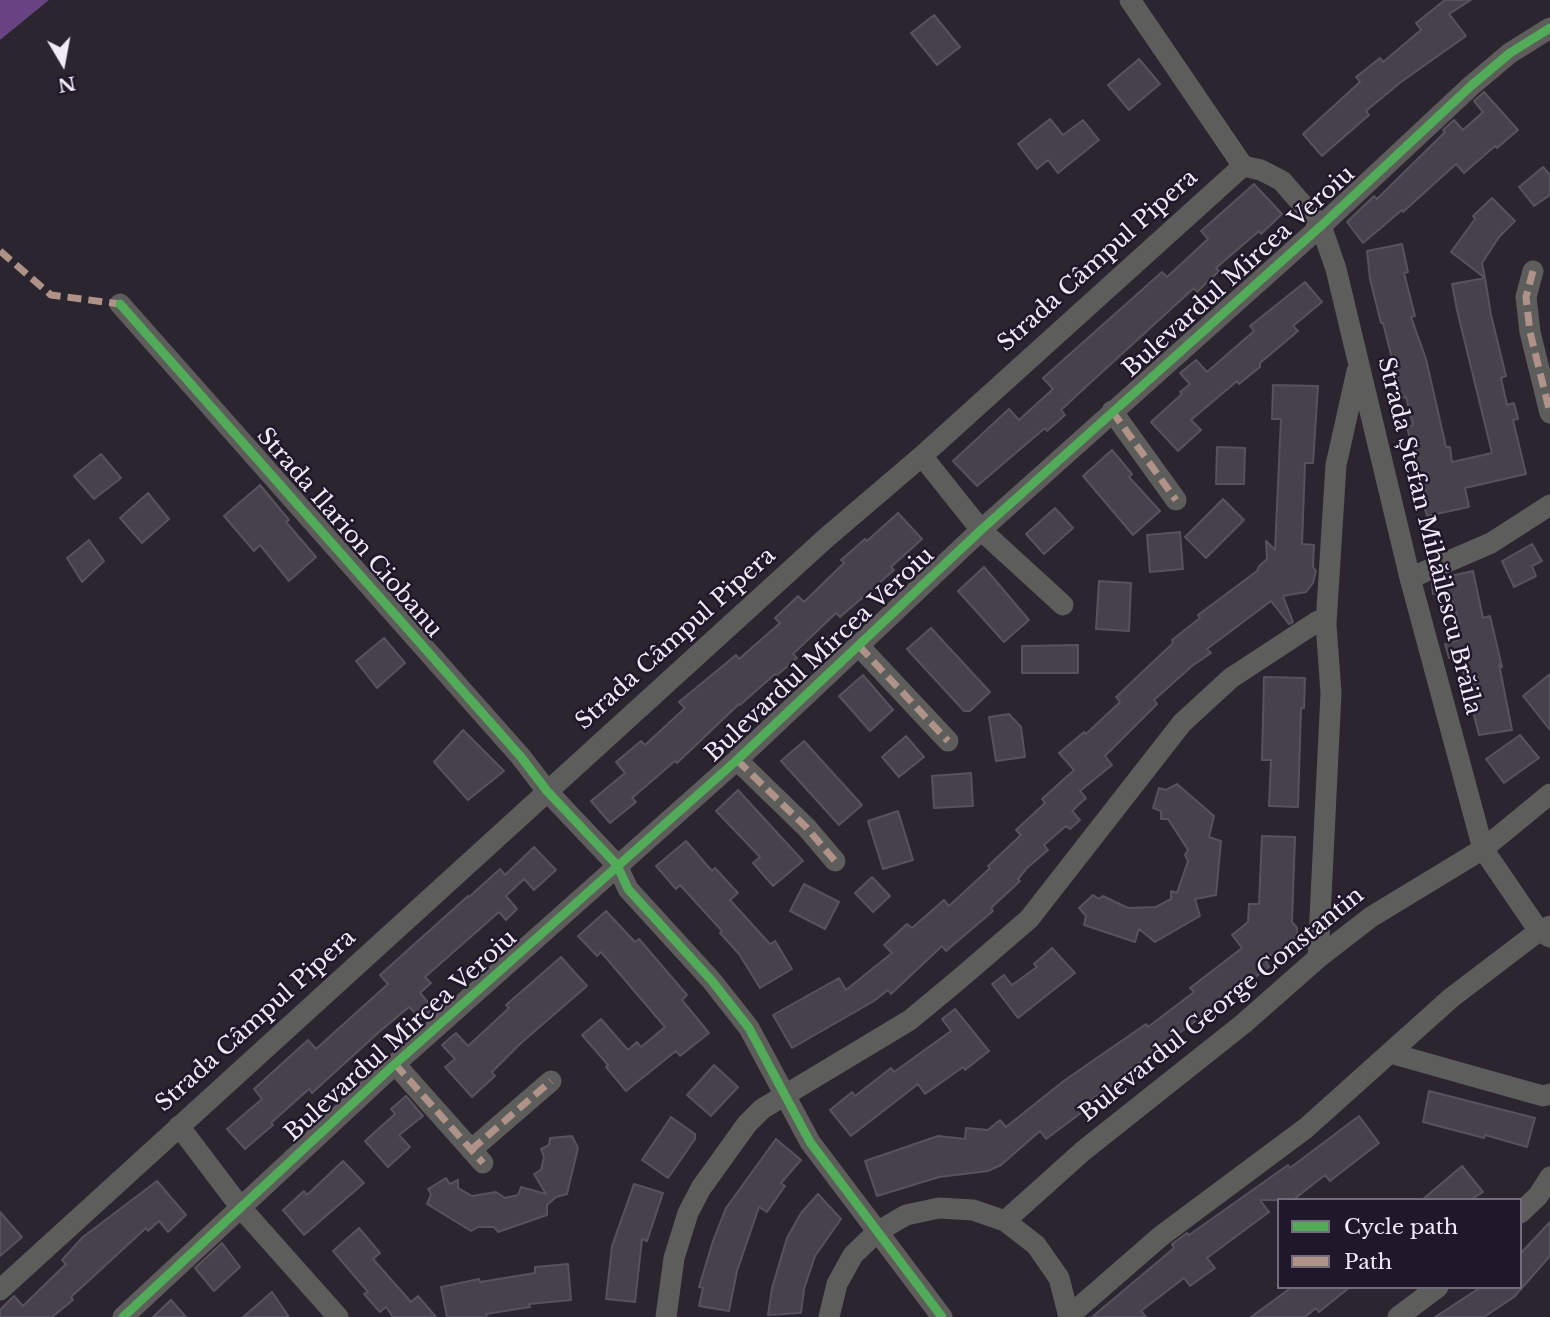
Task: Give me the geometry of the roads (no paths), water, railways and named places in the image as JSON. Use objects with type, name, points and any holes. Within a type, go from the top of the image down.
[{"type":"street","points":[[1130,0],[1242,166]]},
{"type":"street","name":"Bulevardul Mircea Veroiu","points":[[122,1317],[395,1064],[617,865],[644,845],[981,530],[1321,226],[1472,85],[1510,53],[1549,31]]},
{"type":"street","name":"Strada Ștefan Mihăilescu Brăila","points":[[1242,166],[1262,170],[1282,181],[1321,226],[1336,269],[1410,578],[1483,849],[1546,931]]},
{"type":"street","name":"Strada Câmpul Pipera","points":[[2,1284],[826,538],[922,456],[1242,166]]},
{"type":"street","points":[[1533,271],[1526,297],[1530,332],[1550,413]]},
{"type":"street","name":"Strada Ilarion Ciobanu","points":[[120,304],[521,757],[547,791],[617,865],[628,889],[712,981],[749,1028],[810,1142],[942,1317]]},
{"type":"street","points":[[1318,958],[1331,693],[1326,624],[1336,465],[1359,365]]},
{"type":"street","points":[[1112,411],[1176,500]]},
{"type":"street","points":[[922,456],[981,530],[1063,605]]},
{"type":"street","points":[[1410,578],[1491,543],[1550,505]]},
{"type":"street","points":[[666,1317],[674,1258],[688,1213],[747,1124],[762,1109],[910,1020],[1029,919],[1182,723],[1231,678],[1318,621],[1326,624]]},
{"type":"street","points":[[859,646],[948,741]]},
{"type":"street","points":[[737,760],[807,828],[835,861]]},
{"type":"street","name":"Bulevardul George Constantin","points":[[1005,1221],[1083,1151],[1243,1024],[1318,958],[1371,917],[1483,849],[1550,794]]},
{"type":"street","points":[[829,1317],[837,1284],[853,1255],[877,1232],[906,1215],[939,1208],[973,1210],[1005,1221],[1036,1245],[1059,1278],[1069,1317],[1161,1236],[1306,1128],[1451,998],[1546,931]]},
{"type":"street","points":[[1390,1053],[1548,1097]]},
{"type":"street","points":[[395,1064],[477,1156],[551,1081]]},
{"type":"street","points":[[179,1126],[241,1208],[338,1317]]},
{"type":"street","points":[[1522,1211],[1538,1196],[1550,1177]]},
{"type":"street","points":[[1398,1317],[1435,1289]]}]
